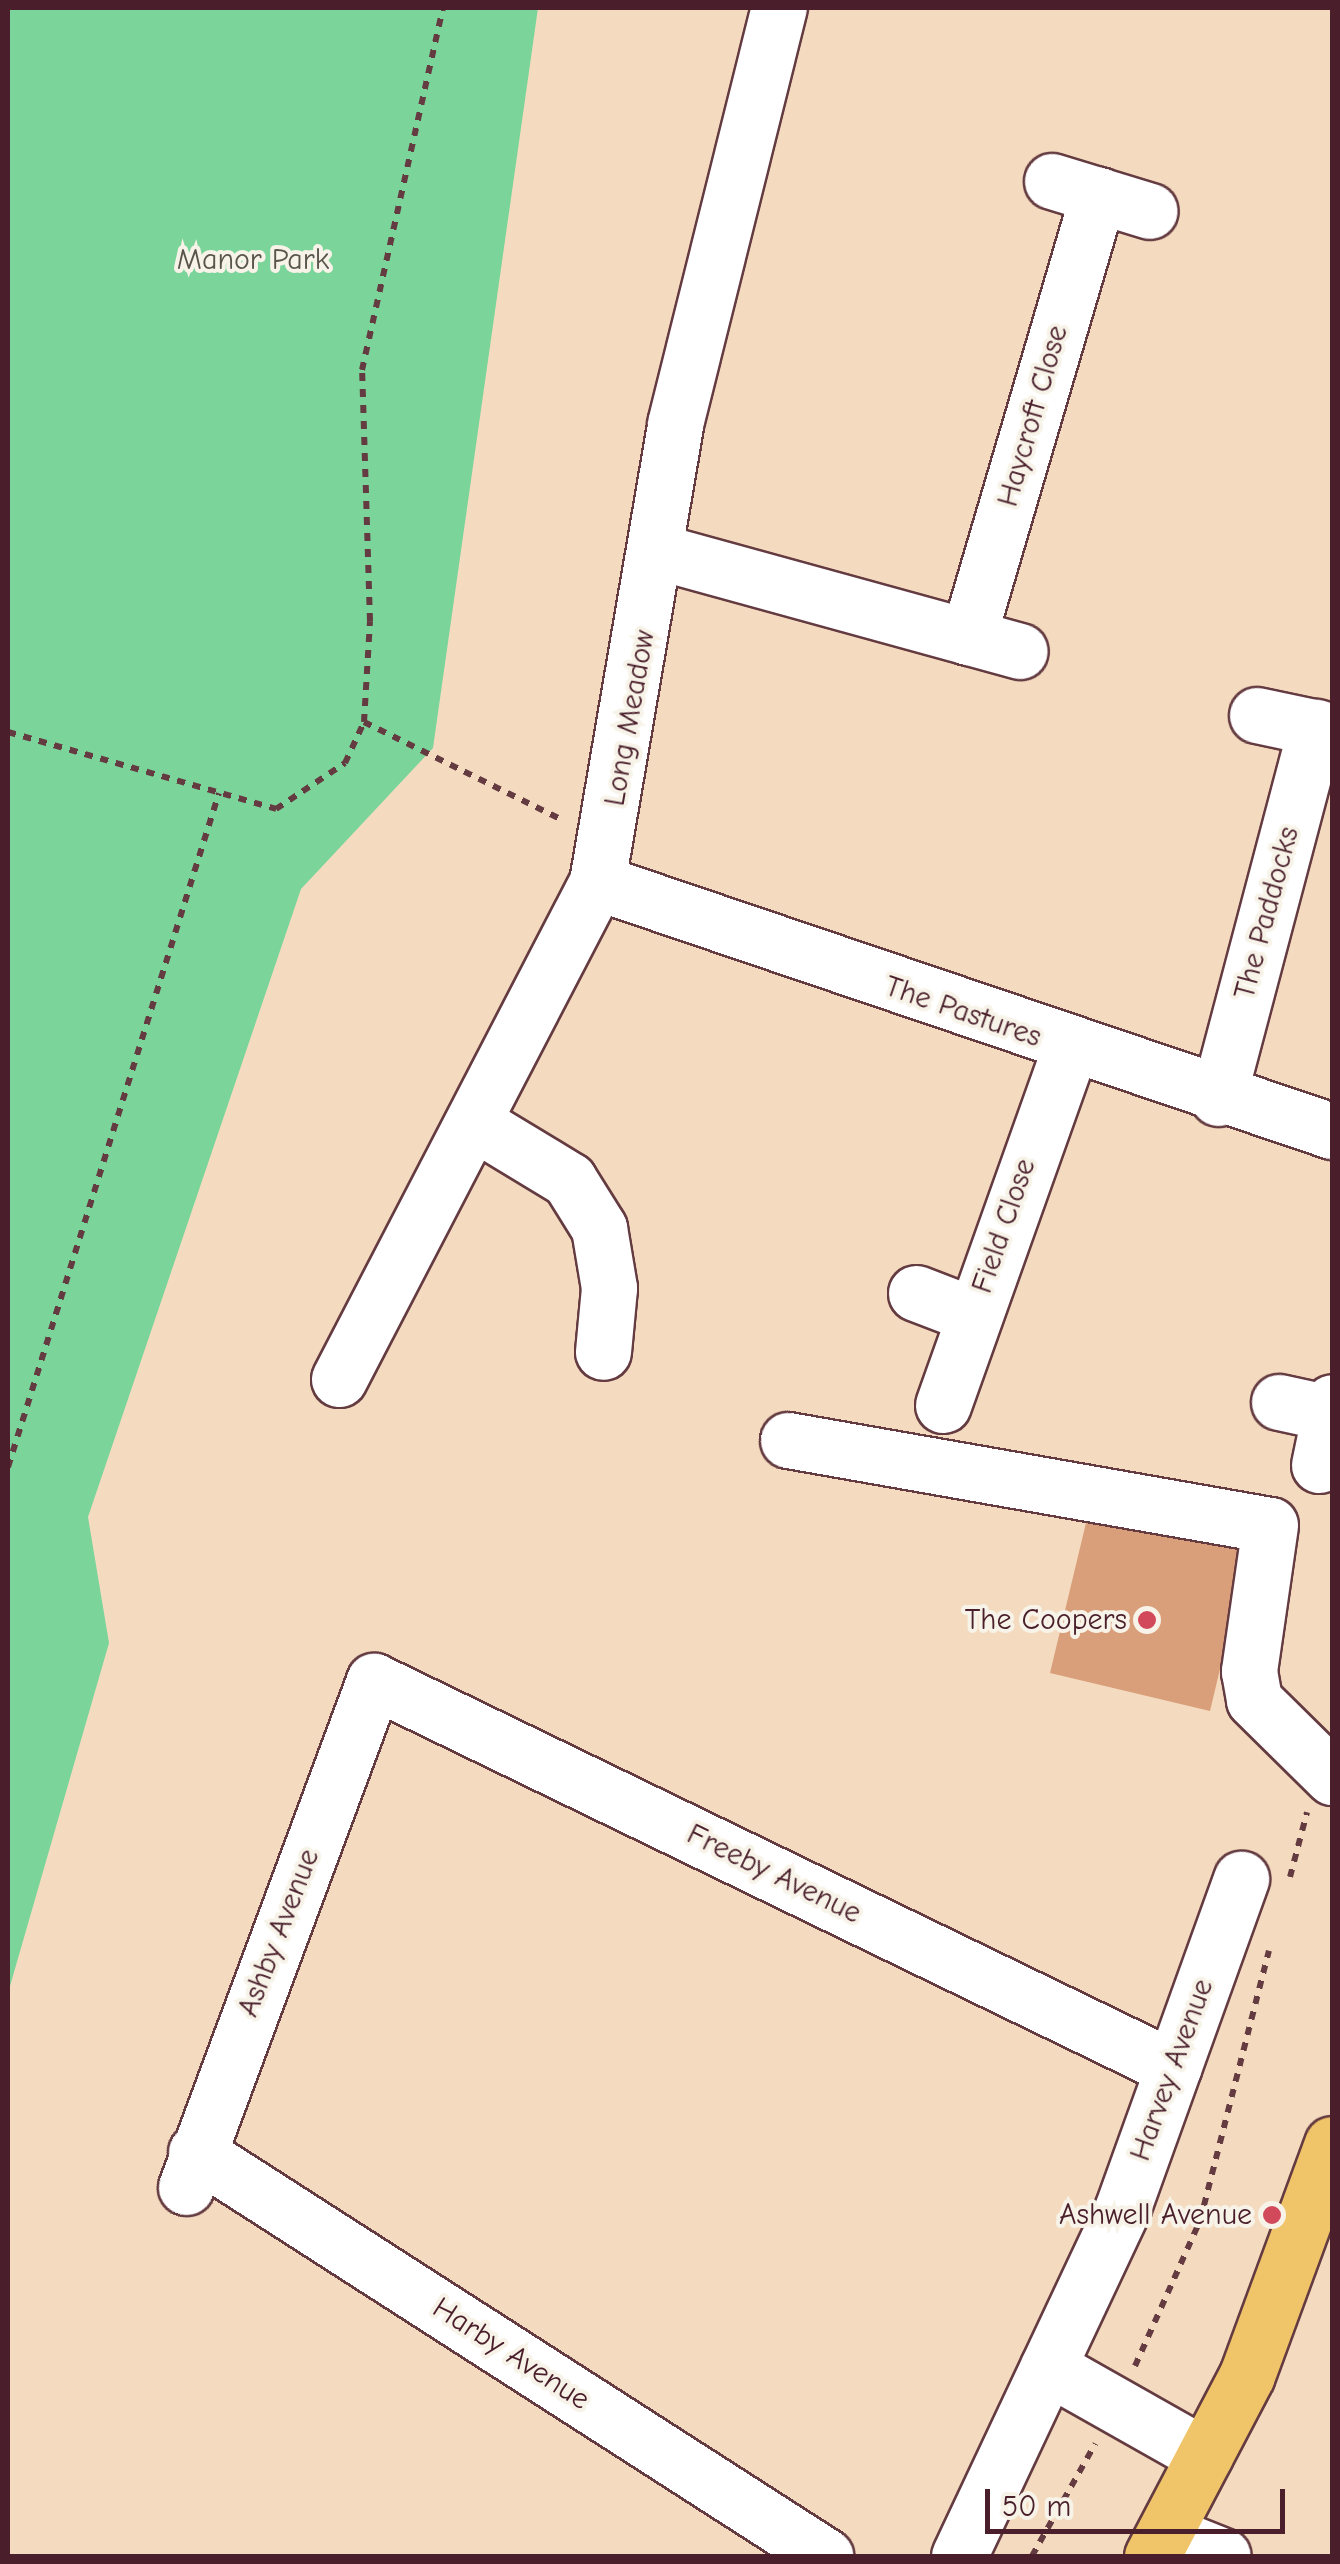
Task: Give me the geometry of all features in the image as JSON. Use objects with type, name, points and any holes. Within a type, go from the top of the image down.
[{"type":"highway","points":[[1159,2544],[1206,2456],[1294,2259],[1332,2144]]},
{"type":"street","name":"Long Meadow","points":[[339,1380],[475,1123],[602,862],[660,552],[676,424],[720,217],[780,8]]},
{"type":"street","name":"Haycroft Close","points":[[968,637],[1075,188],[1150,211]]},
{"type":"street","points":[[660,552],[1020,652]]},
{"type":"street","points":[[1257,715],[1324,729]]},
{"type":"street","name":"The Paddocks","points":[[1218,1098],[1324,729]]},
{"type":"street","name":"The Pastures","points":[[602,862],[1070,1049],[1332,1131]]},
{"type":"street","name":"Field Close","points":[[943,1405],[1070,1049]]},
{"type":"street","points":[[475,1123],[568,1180],[598,1228],[609,1288],[604,1352]]},
{"type":"street","points":[[916,1293],[973,1315]]},
{"type":"street","points":[[788,1440],[1270,1525],[1248,1670],[1254,1700],[1326,1773]]},
{"type":"street","name":"Freeby Avenue","points":[[374,1680],[1173,2068]]},
{"type":"street","name":"Ashby Avenue","points":[[191,2170],[374,1680]]},
{"type":"street","name":"Harvey Avenue","points":[[959,2556],[1048,2367],[1173,2068],[1263,1888]]},
{"type":"street","name":"Harby Avenue","points":[[191,2170],[825,2556]]},
{"type":"street","points":[[1048,2367],[1206,2456]]},
{"type":"street","points":[[1159,2544],[1223,2556]]},
{"type":"path","points":[[8,732],[276,808],[303,798],[345,762],[364,722],[362,370],[443,8]]},
{"type":"path","points":[[364,722],[602,862]]},
{"type":"path","points":[[8,1467],[219,792]]},
{"type":"path","points":[[1263,1888],[1326,1773]]},
{"type":"path","points":[[1032,2556],[1117,2406],[1200,2221],[1274,1934]]},
{"type":"green space","name":"Manor Park","points":[[8,8],[538,8],[433,748],[301,889],[88,1517],[109,1643],[8,1993]]},
{"type":"building","name":"The Coopers","points":[[1091,1502],[1251,1539],[1210,1711],[1050,1673]]},
{"type":"place","name":"The Coopers","points":[[1147,1620]]},
{"type":"place","name":"Ashwell Avenue","points":[[1272,2215]]}]
